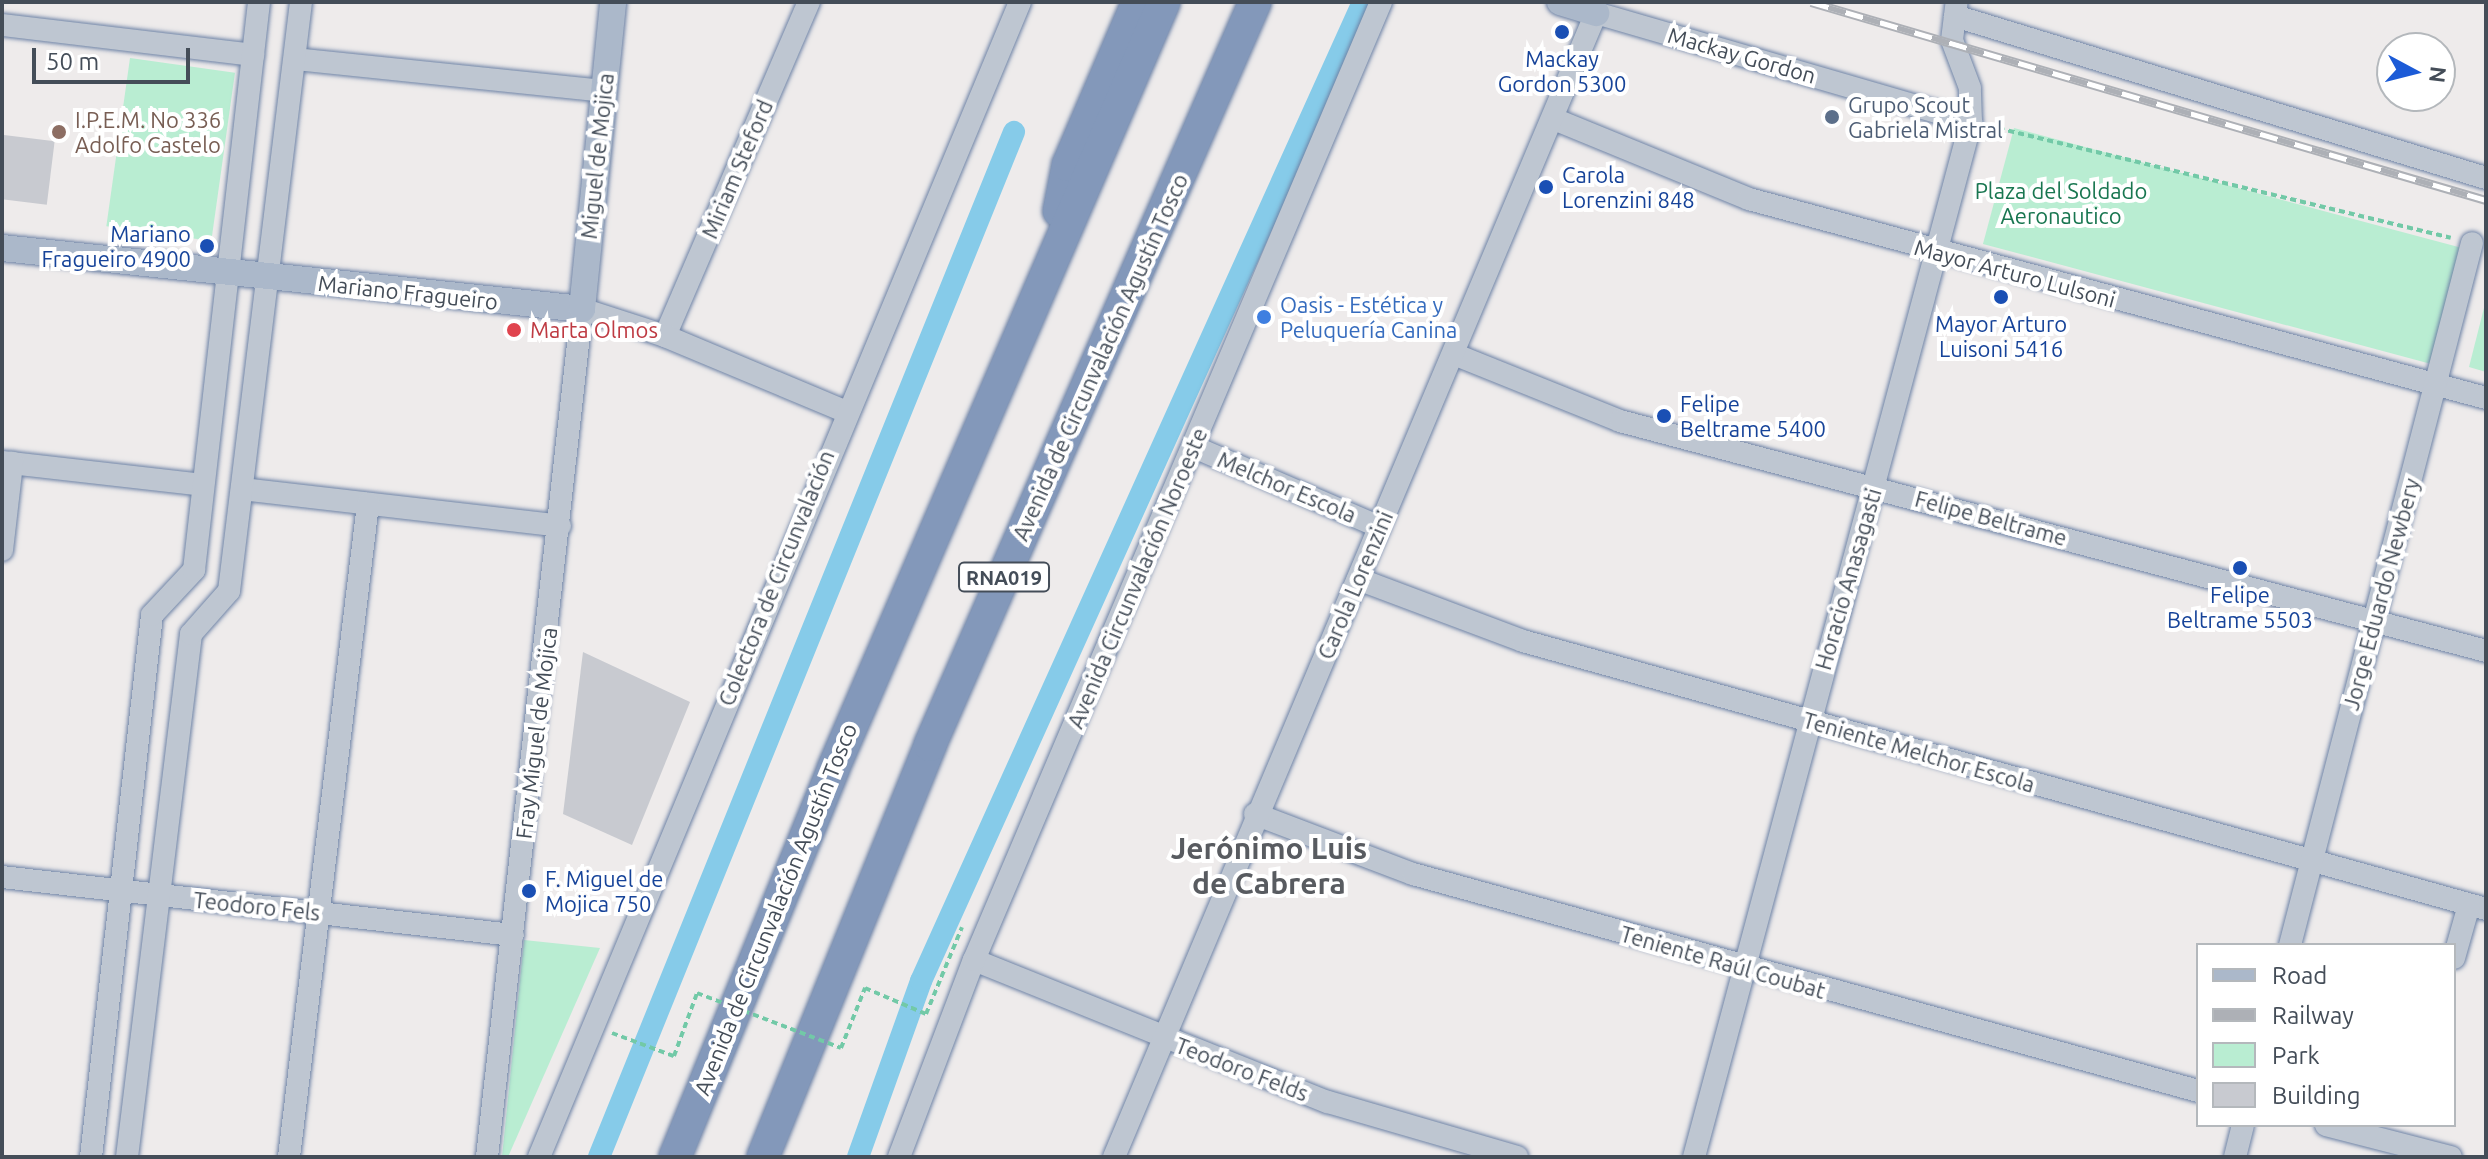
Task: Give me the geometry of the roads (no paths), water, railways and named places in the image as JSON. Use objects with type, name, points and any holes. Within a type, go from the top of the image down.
[{"type":"highway","points":[[1046,274],[1068,165],[1138,2]]},
{"type":"highway","name":"Avenida de Circunvalación Agustín Tosco","points":[[675,1157],[1046,274],[1164,2]]},
{"type":"highway","name":"Avenida de Circunvalación Agustín Tosco","points":[[763,1157],[930,745],[1255,2]]},
{"type":"main road","name":"Miguel de Mojica","points":[[582,309],[613,2]]},
{"type":"main road","name":"Mackay Gordon","points":[[1560,2],[1596,13]]},
{"type":"main road","name":"Mariano Fragueiro","points":[[2,248],[582,309]]},
{"type":"street","points":[[91,1157],[152,615],[194,570],[259,2]]},
{"type":"street","points":[[127,1157],[191,634],[229,591],[301,2]]},
{"type":"street","name":"Miriam Steford","points":[[665,336],[809,2]]},
{"type":"street","name":"Colectora de Circunvalación","points":[[539,1157],[844,411],[1020,2]]},
{"type":"street","name":"Avenida Circunvalación Noroeste","points":[[899,1157],[974,960],[1381,2]]},
{"type":"street","points":[[1956,9],[2486,178]]},
{"type":"street","name":"Horacio Anasagasti","points":[[1694,1157],[1808,721],[1971,122],[1970,88],[1952,40],[1956,9]]},
{"type":"street","name":"Carola Lorenzini","points":[[1114,1157],[1255,814],[1456,355],[1596,13]]},
{"type":"street","name":"Mackay Gordon","points":[[1596,13],[1971,122]]},
{"type":"street","points":[[2,25],[253,55]]},
{"type":"street","points":[[295,59],[604,91]]},
{"type":"street","name":"Mayor Arturo Lulsoni","points":[[1554,119],[1749,199],[2486,398]]},
{"type":"street","name":"Jorge Eduardo Newbery","points":[[2291,943],[2472,243]]},
{"type":"street","name":"Mariano Fragueiro","points":[[582,309],[665,336],[844,411]]},
{"type":"street","name":"Fray Miguel de Mojica","points":[[487,1157],[582,309]]},
{"type":"street","name":"Felipe Beltrame","points":[[1456,355],[1620,421],[2486,651]]},
{"type":"street","name":"Melchor Escola","points":[[1194,447],[1380,527]]},
{"type":"street","points":[[2,550],[7,462],[203,485]]},
{"type":"street","points":[[242,489],[560,526]]},
{"type":"street","points":[[289,1157],[368,504]]},
{"type":"street","name":"Teniente Melchor Escola","points":[[1358,579],[1487,630],[2477,907]]},
{"type":"street","name":"Teniente Raúl Coubat","points":[[1255,814],[1413,874],[1743,968],[2196,1090]]},
{"type":"street","name":"Teodoro Fels","points":[[2,877],[513,935]]},
{"type":"street","points":[[2456,954],[2477,907]]},
{"type":"street","name":"Teodoro Felds","points":[[974,960],[1161,1038],[1357,1112],[1517,1157]]},
{"type":"street","points":[[2235,1157],[2242,1127]]},
{"type":"street","points":[[2334,1127],[2451,1157]]},
{"type":"waterway","points":[[858,1157],[921,981],[1363,2]]},
{"type":"waterway","points":[[599,1157],[1014,132]]},
{"type":"railway","points":[[1811,2],[2486,200]]},
{"type":"place","name":"Mackay Gordon 5300","points":[[1562,32]]},
{"type":"place","name":"Grupo Scout Gabriela Mistral","points":[[1832,117]]},
{"type":"place","name":"I.P.E.M. No 336 Adolfo Castelo","points":[[59,132]]},
{"type":"place","name":"Carola Lorenzini 848","points":[[1546,187]]},
{"type":"place","name":"Mariano Fragueiro 4900","points":[[207,246]]},
{"type":"place","name":"Mayor Arturo Luisoni 5416","points":[[2001,297]]},
{"type":"place","name":"Oasis - Estética y Peluquería Canina","points":[[1264,317]]},
{"type":"place","name":"Marta Olmos","points":[[514,330]]},
{"type":"place","name":"Felipe Beltrame 5400","points":[[1664,416]]},
{"type":"place","name":"Felipe Beltrame 5503","points":[[2240,568]]},
{"type":"place","name":"F. Miguel de Mojica 750","points":[[529,891]]},
{"type":"district","name":"Jerónimo Luis de Cabrera","points":[[1269,865]]},
{"type":"park label","name":"Plaza del Soldado Aeronautico","points":[[2061,202]]}]
